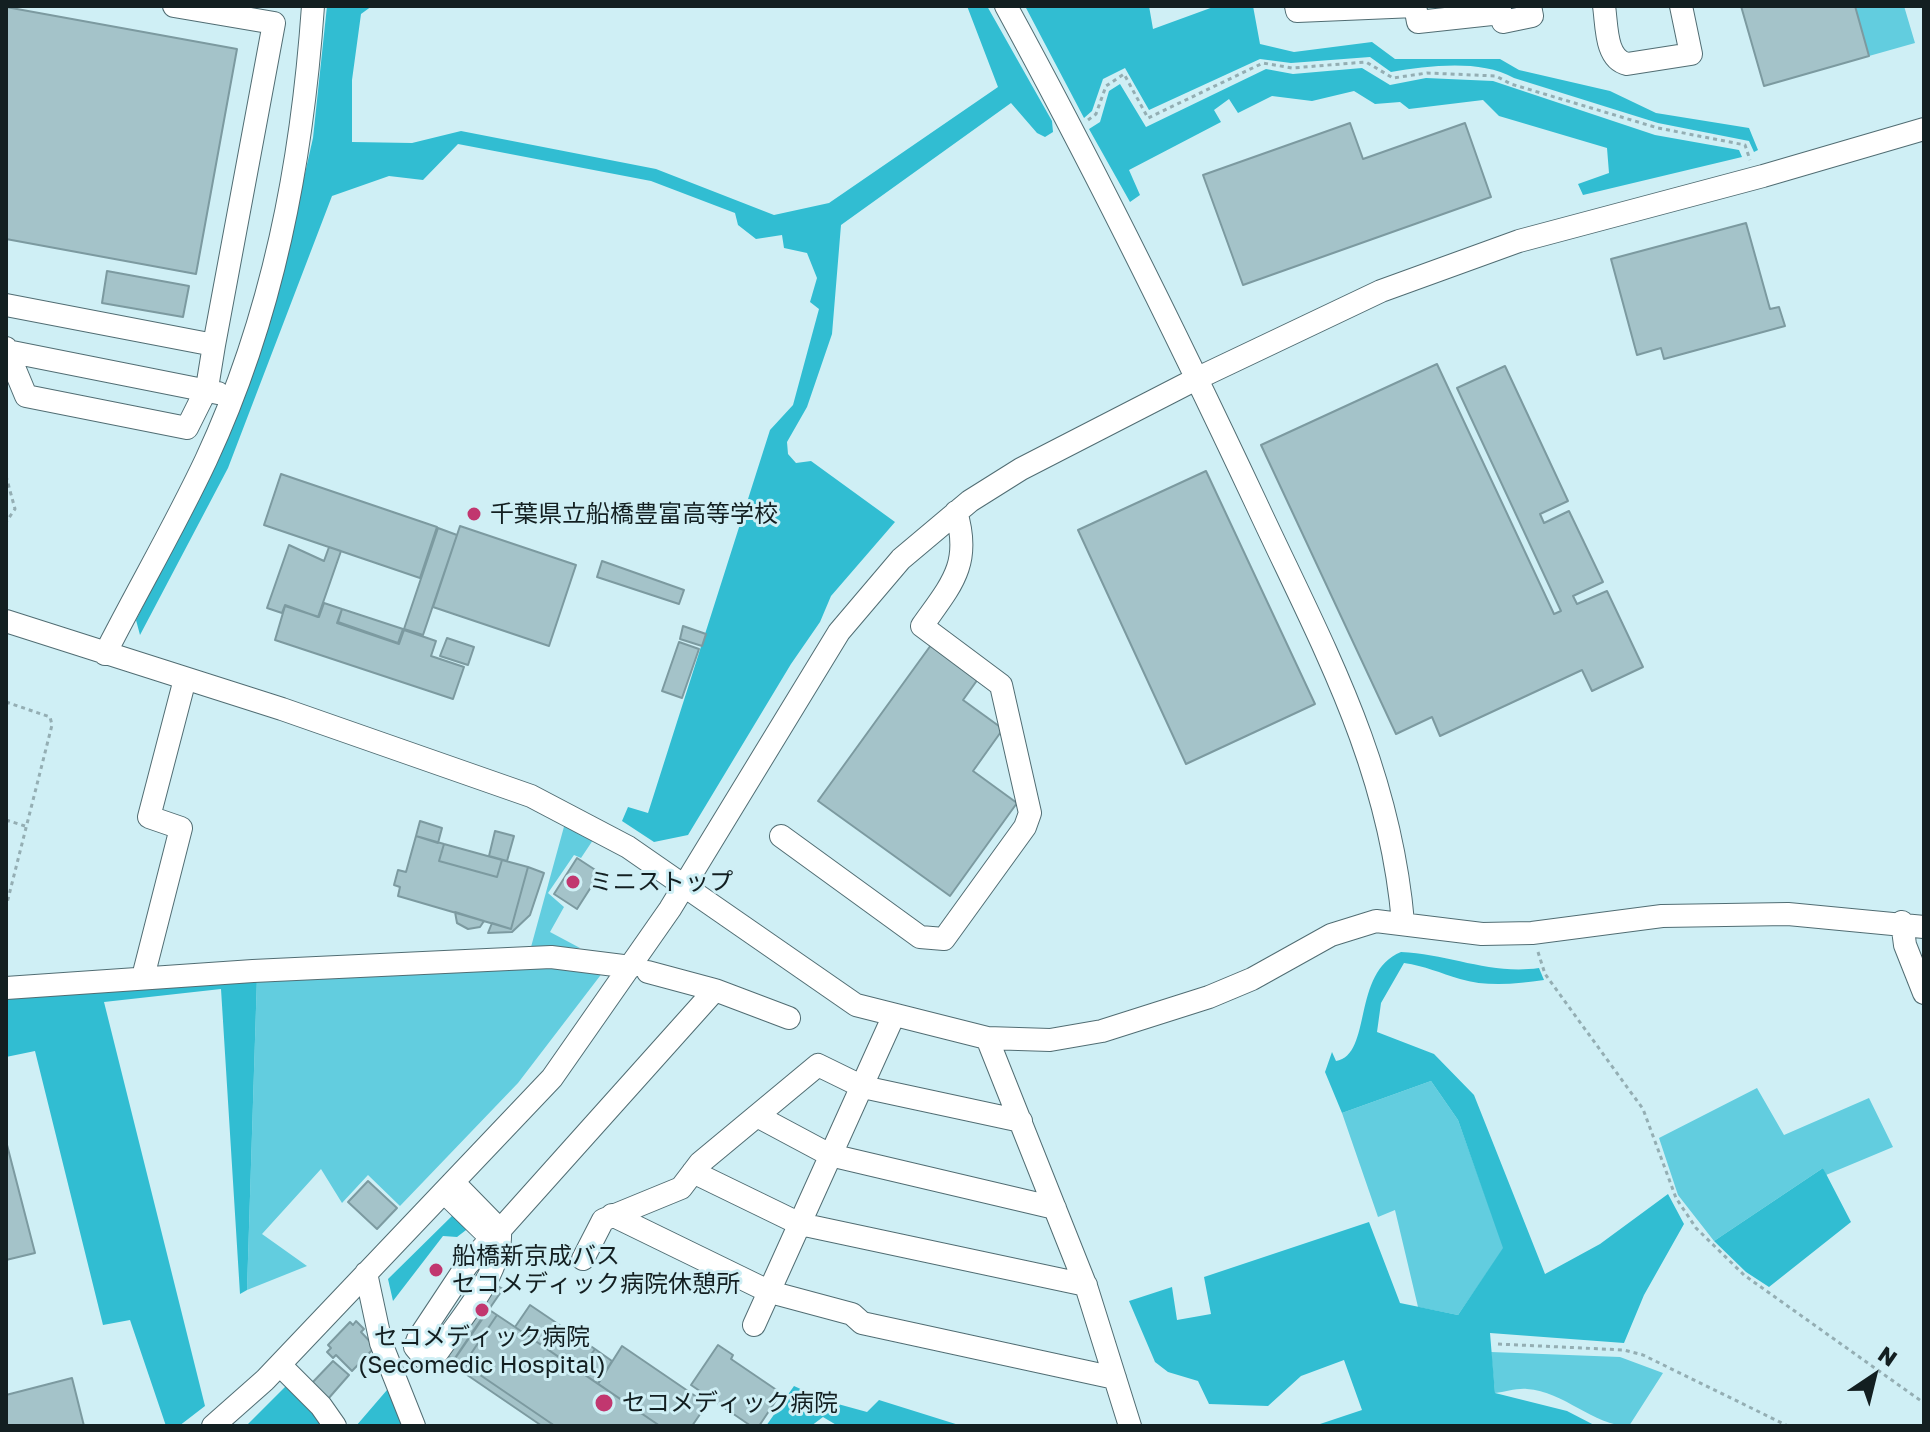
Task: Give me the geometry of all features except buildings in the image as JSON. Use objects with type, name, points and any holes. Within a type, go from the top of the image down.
[{"type":"street","points":[[7,349],[26,396],[187,428],[207,388],[274,23],[174,6]]},
{"type":"street","points":[[105,654],[206,459],[254,340],[290,201],[305,101],[313,6]]},
{"type":"street","points":[[1006,6],[1073,129],[1198,378],[1370,754],[1393,840],[1403,922]]},
{"type":"street","points":[[1296,6],[1297,11],[1415,6],[1418,22],[1501,13],[1503,22],[1514,22],[1532,16],[1530,6]]},
{"type":"street","points":[[1604,6],[1611,52],[1621,63],[1627,64],[1691,54],[1681,6]]},
{"type":"street","points":[[213,1426],[280,1365],[552,1078],[640,969],[684,886],[839,632],[901,559],[956,512],[1021,469],[1198,378],[1381,291],[1519,241],[1924,129]]},
{"type":"street","points":[[6,305],[214,345]]},
{"type":"street","points":[[7,349],[207,388],[231,398]]},
{"type":"street","points":[[781,836],[920,937],[944,939],[1025,827],[1030,813],[1001,685],[922,626],[955,579],[963,555],[956,512]]},
{"type":"street","points":[[6,621],[531,796],[596,827],[856,1005],[987,1038],[1050,1040],[1102,1031],[1223,991],[1331,935],[1357,925],[1403,922],[1482,934],[1532,933],[1662,916],[1788,914],[1913,925],[1905,945],[1924,993]]},
{"type":"street","points":[[143,977],[181,828],[149,817],[185,679]]},
{"type":"street","points":[[6,988],[143,977],[551,957],[640,969],[715,990],[789,1018]]},
{"type":"street","points":[[450,1189],[494,1237],[500,1245],[486,1278],[431,1359],[418,1355],[415,1347],[418,1339],[467,1265],[494,1237],[715,990]]},
{"type":"street","points":[[754,1325],[894,1015]]},
{"type":"street","points":[[987,1038],[1086,1285],[1130,1426]]},
{"type":"street","points":[[583,1259],[603,1220],[681,1188],[693,1172],[818,1065],[863,1087],[1021,1121]]},
{"type":"street","points":[[757,1116],[830,1155],[1055,1208]]},
{"type":"street","points":[[693,1172],[800,1224],[1086,1285]]},
{"type":"street","points":[[612,1215],[770,1292],[852,1314],[862,1323],[1115,1378]]},
{"type":"street","points":[[366,1273],[381,1343],[414,1426]]},
{"type":"street","points":[[280,1365],[335,1426]]},
{"type":"path","points":[[1082,124],[1096,114],[1106,86],[1124,74],[1148,118],[1263,63],[1292,68],[1366,62],[1393,78],[1427,73],[1496,76],[1511,84],[1658,128],[1745,145],[1750,160]]},
{"type":"path","points":[[6,476],[15,509],[6,522]]},
{"type":"path","points":[[6,702],[52,719],[6,907]]},
{"type":"path","points":[[6,820],[26,826]]},
{"type":"path","points":[[1532,933],[1545,974],[1643,1109],[1676,1198],[1696,1228],[1744,1275],[1924,1403]]},
{"type":"path","points":[[1498,1344],[1624,1350],[1643,1355],[1788,1426]]},
{"type":"shaded area","points":[[327,6],[372,6],[361,14],[352,80],[352,142],[412,143],[461,131],[656,169],[774,215],[829,203],[998,87],[967,6],[987,6],[1052,121],[1053,132],[1045,137],[1037,133],[1011,103],[841,225],[832,334],[807,407],[787,442],[788,454],[796,463],[811,461],[895,522],[831,596],[820,622],[791,664],[688,835],[654,842],[622,821],[628,807],[648,813],[770,430],[793,405],[819,309],[810,302],[817,278],[807,253],[784,248],[782,235],[756,239],[738,225],[735,213],[651,181],[458,144],[423,180],[389,176],[332,196],[228,468],[140,635],[136,620],[215,464],[298,204],[313,138]]},
{"type":"shaded area","points":[[1025,6],[1149,6],[1153,29],[1216,6],[1253,6],[1260,44],[1294,52],[1372,42],[1395,59],[1500,59],[1519,70],[1610,91],[1656,113],[1749,128],[1758,150],[1754,152],[1749,141],[1658,123],[1485,68],[1437,66],[1391,72],[1370,57],[1291,63],[1260,59],[1149,110],[1125,68],[1103,79],[1092,111],[1084,118]]},
{"type":"shaded area","points":[[1855,6],[1904,6],[1915,43],[1869,56]]},
{"type":"shaded area","points":[[1362,68],[1390,85],[1426,78],[1493,81],[1655,135],[1739,150],[1742,157],[1583,195],[1578,184],[1609,173],[1607,148],[1499,116],[1483,100],[1409,109],[1400,102],[1375,104],[1354,91],[1312,101],[1272,96],[1238,113],[1229,99],[1214,110],[1221,122],[1129,170],[1140,195],[1130,202],[1089,129],[1100,122],[1109,91],[1120,84],[1146,127],[1266,69],[1293,74]]},
{"type":"shaded area","points":[[565,823],[593,840],[581,858],[574,855],[548,893],[564,907],[550,932],[580,948],[531,947]]},
{"type":"shaded area","points":[[1401,952],[1486,967],[1539,968],[1544,980],[1491,984],[1470,982],[1404,963],[1381,1003],[1377,1032],[1434,1054],[1474,1095],[1545,1274],[1600,1244],[1668,1194],[1684,1224],[1644,1295],[1624,1343],[1490,1333],[1495,1393],[1567,1411],[1596,1426],[1314,1426],[1362,1410],[1344,1360],[1301,1376],[1268,1406],[1209,1404],[1198,1381],[1168,1372],[1155,1362],[1129,1301],[1172,1287],[1177,1320],[1211,1314],[1204,1277],[1369,1222],[1400,1303],[1458,1315],[1503,1248],[1458,1120],[1431,1081],[1342,1113],[1325,1072],[1332,1052],[1336,1061],[1347,1055],[1355,1044],[1375,977],[1385,962]]},
{"type":"shaded area","points":[[549,965],[603,972],[518,1083],[400,1206],[368,1175],[342,1203],[321,1169],[262,1234],[307,1266],[247,1290],[257,977]]},
{"type":"shaded area","points":[[257,977],[247,1290],[240,1294],[221,989],[104,1002],[205,1406],[179,1426],[166,1426],[130,1320],[103,1325],[35,1051],[6,1057],[6,993]]},
{"type":"shaded area","points":[[1431,1081],[1458,1120],[1504,1248],[1458,1315],[1418,1307],[1395,1210],[1378,1217],[1342,1113]]},
{"type":"shaded area","points":[[1757,1088],[1784,1135],[1869,1098],[1893,1147],[1826,1175],[1823,1168],[1714,1241],[1678,1195],[1659,1138]]},
{"type":"shaded area","points":[[1823,1168],[1851,1222],[1769,1287],[1746,1272],[1714,1241]]},
{"type":"shaded area","points":[[455,1213],[470,1227],[457,1237],[443,1236],[393,1301],[388,1279]]},
{"type":"shaded area","points":[[1491,1352],[1620,1357],[1663,1373],[1629,1426],[1603,1420],[1541,1391],[1523,1389],[1495,1393]]},
{"type":"shaded area","points":[[289,1383],[328,1426],[246,1426]]},
{"type":"shaded area","points":[[794,1386],[827,1401],[867,1412],[879,1400],[962,1426],[838,1426],[823,1417],[811,1426],[766,1426]]},
{"type":"shaded area","points":[[387,1390],[391,1390],[409,1426],[356,1426]]},
{"type":"place","name":"千葉県立船橋豊富高等学校","points":[[474,514]]},
{"type":"place","name":"ミニストップ","points":[[573,882]]},
{"type":"place","name":"船橋新京成バス セコメディック病院休憩所","points":[[436,1270]]},
{"type":"place","name":"セコメディック病院 (Secomedic Hospital)","points":[[482,1310]]},
{"type":"place","name":"セコメディック病院","points":[[604,1403]]}]
